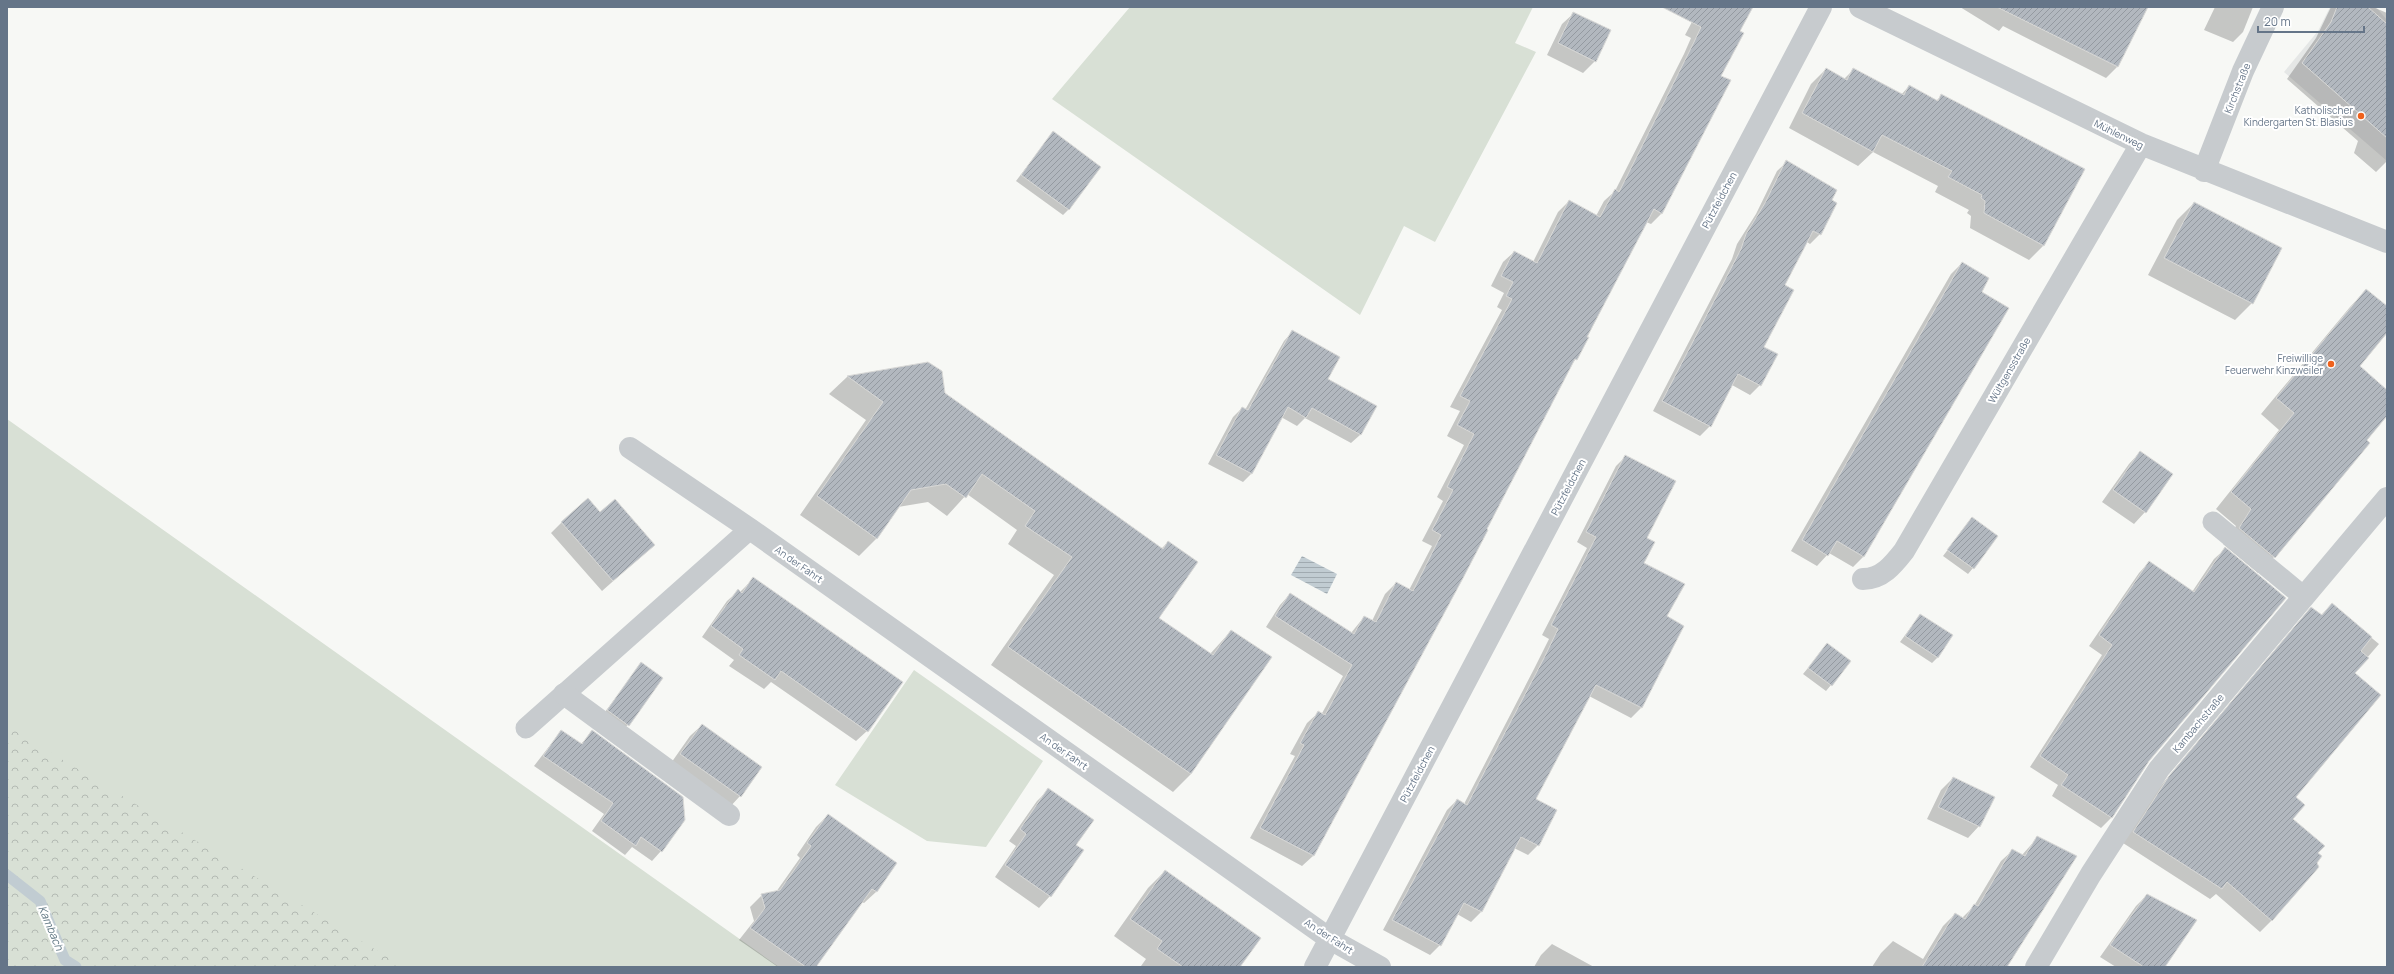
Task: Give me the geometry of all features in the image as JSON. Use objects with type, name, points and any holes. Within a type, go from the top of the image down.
[{"type":"street","name":"Pützfeldchen","points":[[1315,967],[1821,7]]},
{"type":"street","name":"Mühlenweg","points":[[1860,7],[2141,144],[2204,171],[2387,242]]},
{"type":"street","name":"Kirchstraße","points":[[2204,171],[2244,71],[2273,7]]},
{"type":"street","name":"Wültgensstraße","points":[[1863,579],[1873,579],[1890,568],[1904,551],[2141,144]]},
{"type":"street","name":"An der Fahrt","points":[[630,448],[750,529],[1330,939],[1380,967]]},
{"type":"street","name":"Kambachstraße","points":[[2036,967],[2091,874],[2159,769],[2387,498]]},
{"type":"street","points":[[564,694],[729,815]]},
{"type":"lane","points":[[2213,522],[2304,597]]},
{"type":"lane","points":[[526,728],[750,529]]},
{"type":"shaded area","name":"Katholischer Kindergarten St. Blasius","points":[[2330,7],[2376,7],[2387,20],[2387,161],[2284,72],[2318,31]]},
{"type":"shaded area","points":[[1302,556],[1337,574],[1327,594],[1291,575]]},
{"type":"green space","points":[[1130,7],[1533,7],[1515,43],[1536,52],[1435,242],[1404,226],[1360,315],[1052,99]]},
{"type":"green space","points":[[7,419],[779,967],[7,967]]},
{"type":"green space","points":[[914,670],[1043,761],[986,847],[927,841],[835,785]]},
{"type":"green space","points":[[7,726],[404,967],[7,967]]},
{"type":"building","points":[[1662,7],[1753,7],[1740,31],[1744,33],[1721,76],[1731,80],[1662,214],[1654,209],[1587,337],[1589,337],[1577,360],[1575,359],[1487,529],[1488,530],[1462,580],[1314,856],[1260,828],[1304,745],[1300,743],[1318,711],[1325,715],[1352,665],[1275,616],[1290,593],[1354,634],[1364,616],[1376,622],[1396,582],[1413,591],[1441,535],[1432,530],[1453,490],[1447,487],[1474,434],[1457,425],[1470,401],[1460,396],[1512,299],[1506,296],[1513,282],[1501,276],[1514,251],[1537,263],[1569,200],[1600,217],[1615,189],[1619,192],[1701,27]]},
{"type":"building","points":[[1997,7],[2148,7],[2118,67]]},
{"type":"building","name":"Katholischer Kindergarten St. Blasius","points":[[2337,7],[2368,7],[2387,24],[2387,138],[2302,63],[2331,22]]},
{"type":"building","points":[[1573,12],[1611,30],[1596,62],[1558,43]]},
{"type":"building","points":[[1826,68],[1847,80],[1853,68],[1904,95],[1909,85],[1938,101],[1941,94],[2085,169],[2044,246],[1984,213],[1985,201],[1981,198],[1982,195],[1948,177],[1952,171],[1882,135],[1873,152],[1802,113]]},
{"type":"building","points":[[1053,131],[1101,167],[1069,210],[1021,175]]},
{"type":"building","points":[[1786,160],[1837,190],[1832,200],[1837,203],[1821,235],[1813,231],[1785,285],[1794,290],[1764,347],[1778,354],[1761,386],[1738,374],[1711,427],[1662,401],[1741,249],[1746,234],[1765,203]]},
{"type":"building","points":[[2194,202],[2282,248],[2253,304],[2164,258]]},
{"type":"building","points":[[1962,262],[1989,278],[1982,292],[2009,308],[1864,557],[1837,541],[1828,556],[1802,540]]},
{"type":"building","points":[[2366,289],[2387,306],[2387,333],[2360,366],[2387,390],[2387,416],[2367,440],[2370,443],[2275,558],[2239,528],[2251,509],[2231,492],[2294,413],[2276,398]]},
{"type":"building","points":[[1292,330],[1340,357],[1328,379],[1377,406],[1361,435],[1312,408],[1306,418],[1288,407],[1252,474],[1216,455],[1242,407],[1248,410]]},
{"type":"building","points":[[928,362],[942,371],[945,393],[1163,549],[1168,541],[1198,562],[1159,618],[1213,655],[1231,630],[1272,657],[1191,774],[1008,647],[1072,557],[1025,526],[1035,511],[982,474],[966,498],[946,484],[911,490],[877,539],[817,496],[883,402],[847,376]]},
{"type":"building","points":[[2140,451],[2173,474],[2146,513],[2113,490]]},
{"type":"building","points":[[1625,455],[1676,481],[1647,538],[1655,542],[1644,563],[1685,584],[1667,616],[1684,626],[1642,708],[1596,685],[1536,799],[1557,810],[1539,846],[1521,837],[1482,912],[1464,903],[1441,946],[1392,920],[1457,799],[1467,805],[1544,658],[1558,629],[1551,625],[1596,537],[1586,532]]},
{"type":"building","points":[[588,498],[600,512],[615,499],[655,545],[613,581],[561,522]]},
{"type":"building","points":[[1972,517],[1998,536],[1974,569],[1947,550]]},
{"type":"building","points":[[2225,547],[2286,598],[2149,761],[2112,818],[2061,785],[2068,775],[2040,756],[2112,645],[2099,635],[2149,561],[2194,592]]},
{"type":"building","points":[[753,577],[903,682],[868,732],[781,671],[775,680],[739,655],[743,649],[711,626],[738,589],[742,593]]},
{"type":"building","points":[[2332,603],[2372,637],[2361,651],[2369,658],[2355,673],[2381,695],[2296,797],[2305,805],[2293,819],[2325,846],[2318,853],[2322,856],[2317,863],[2319,867],[2272,921],[2227,882],[2222,889],[2133,832],[2169,776],[2311,607],[2322,615]]},
{"type":"building","points":[[1920,614],[1953,635],[1938,658],[1905,636]]},
{"type":"building","points":[[1827,643],[1851,661],[1832,686],[1808,668]]},
{"type":"building","points":[[641,662],[663,678],[629,726],[607,710]]},
{"type":"building","points":[[702,724],[762,767],[741,797],[680,754]]},
{"type":"building","points":[[561,730],[582,744],[592,730],[683,797],[685,820],[662,852],[641,837],[636,846],[601,821],[613,803],[543,756]]},
{"type":"building","points":[[1953,777],[1995,797],[1980,827],[1938,807]]},
{"type":"building","points":[[1048,788],[1094,820],[1076,845],[1084,850],[1051,897],[1005,865],[1026,834],[1020,829]]},
{"type":"building","points":[[828,814],[897,863],[877,892],[872,889],[816,967],[806,967],[750,928],[765,908],[761,894],[780,890],[811,846],[807,843]]},
{"type":"building","points":[[2037,836],[2077,856],[2007,967],[1922,967],[1955,913],[1965,919],[1974,904],[1978,906],[2012,849],[2025,856]]},
{"type":"building","points":[[1165,870],[1261,938],[1240,967],[1183,967],[1157,949],[1162,941],[1130,919]]},
{"type":"building","points":[[2147,894],[2197,920],[2165,967],[2144,967],[2110,945]]},
{"type":"waterway","name":"Kambach","points":[[7,875],[40,901],[65,960],[76,967]]},
{"type":"place","name":"Katholischer Kindergarten St. Blasius","points":[[2361,116]]},
{"type":"place","name":"Freiwillige Feuerwehr Kinzweiler","points":[[2331,364]]}]
